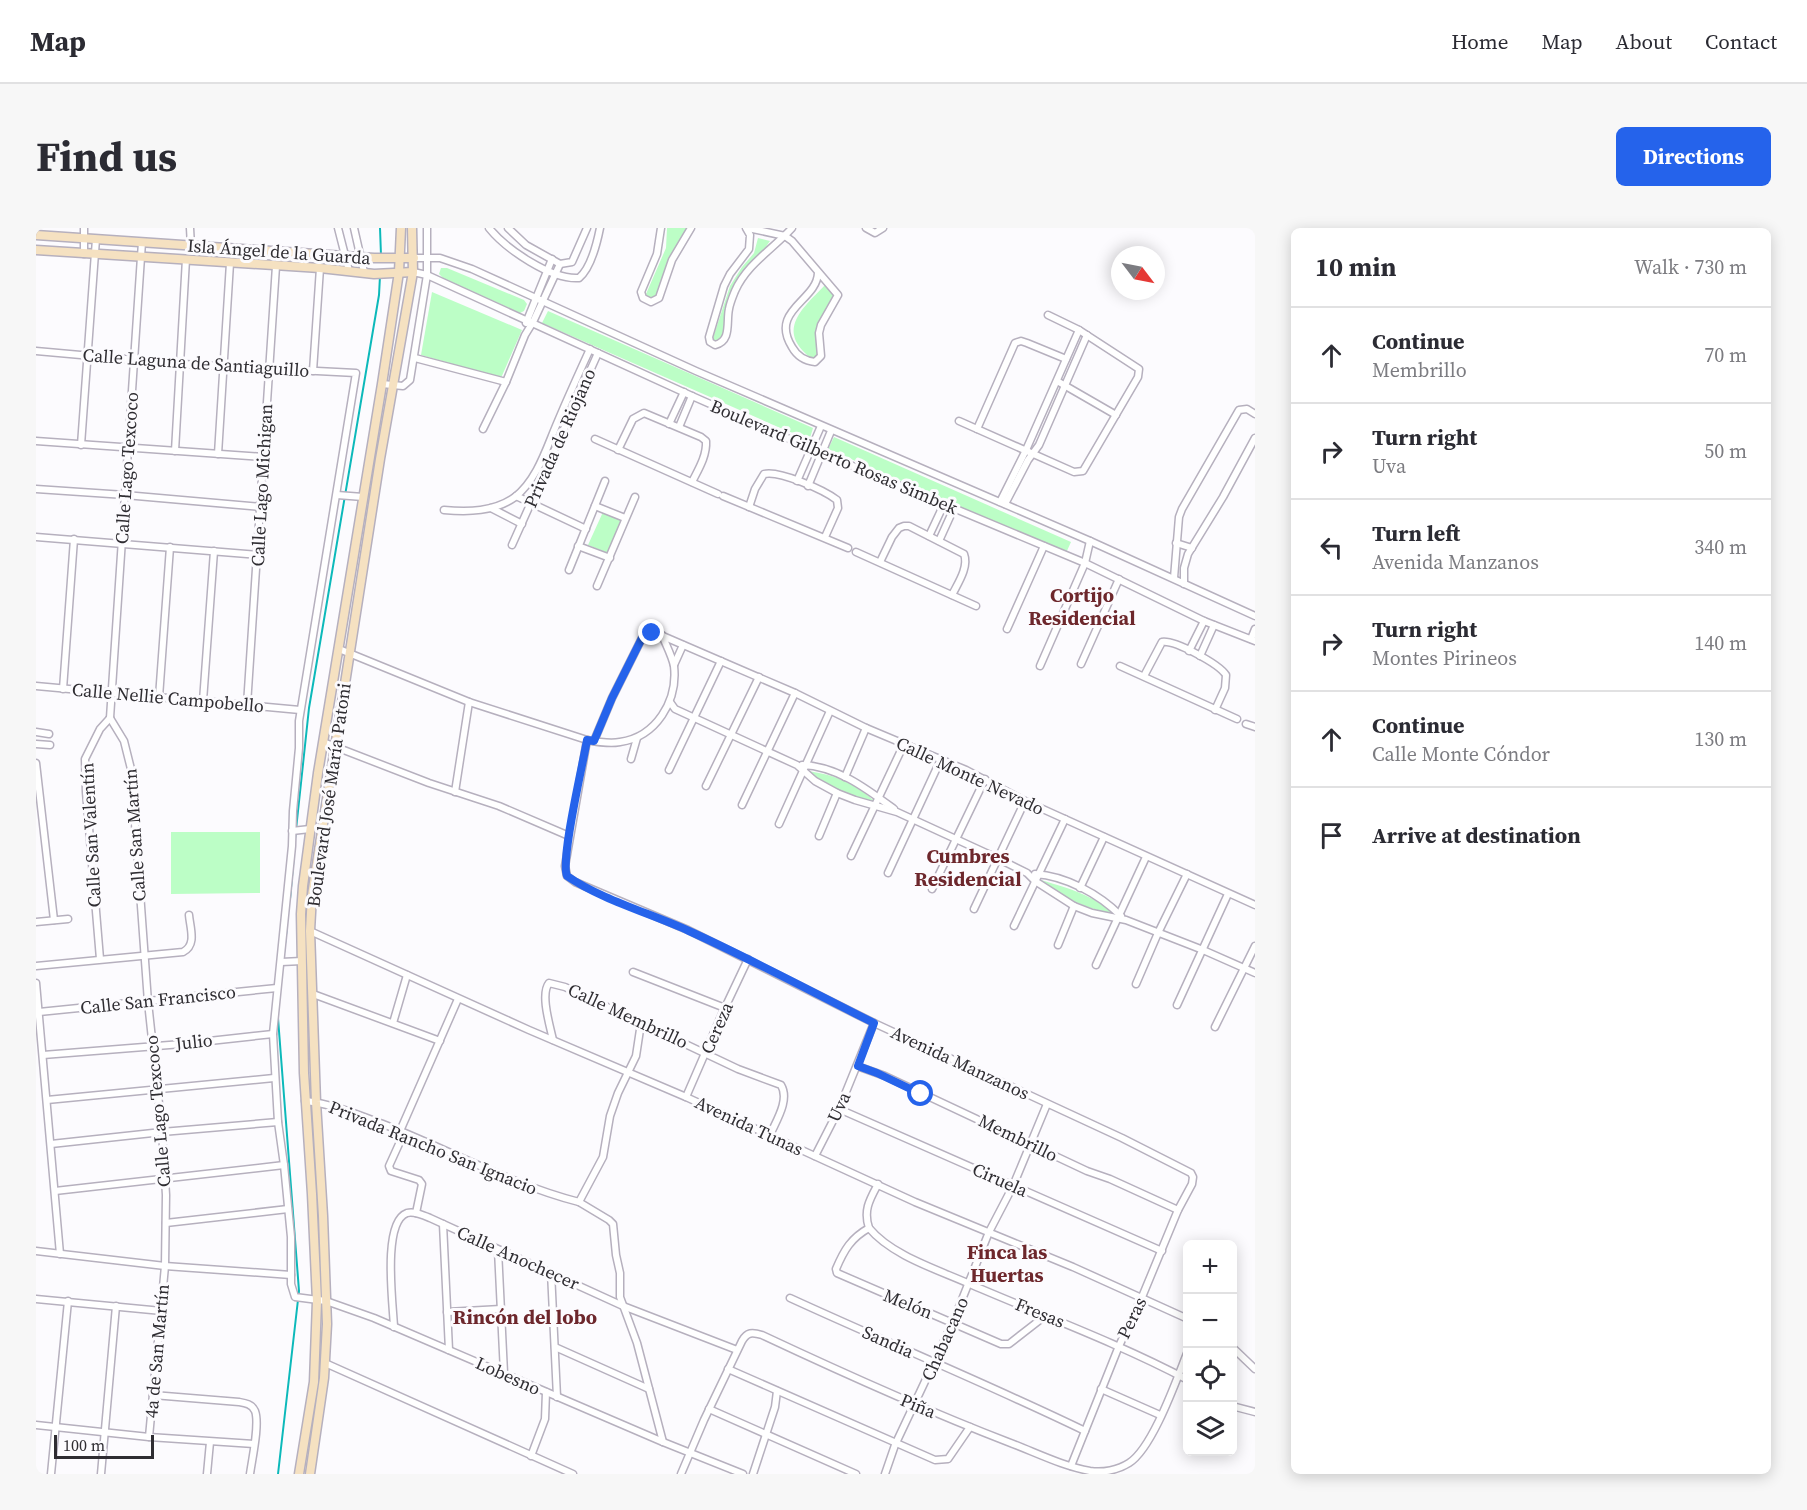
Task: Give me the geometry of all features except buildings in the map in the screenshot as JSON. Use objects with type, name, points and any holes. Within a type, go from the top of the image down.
[{"type":"main road","name":"Boulevard José María Patoni","points":[[299,1474],[314,1382],[322,1301],[305,1101],[302,900],[306,830],[339,649],[382,384],[401,258],[401,228]]},
{"type":"main road","name":"Boulevard José María Patoni","points":[[310,1474],[325,1363],[321,1174],[310,931],[314,878],[380,459],[413,272],[412,228]]},
{"type":"main road","name":"Isla Ángel de la Guarda","points":[[36,235],[374,258],[414,258]]},
{"type":"main road","points":[[36,250],[369,273],[413,272]]},
{"type":"main road","points":[[304,1061],[315,1062]]},
{"type":"street","points":[[84,228],[84,254]]},
{"type":"street","points":[[190,228],[191,246]]},
{"type":"street","points":[[338,228],[349,271]]},
{"type":"street","points":[[354,228],[361,257],[369,273]]},
{"type":"street","points":[[382,384],[407,384],[410,380],[427,274],[427,228]]},
{"type":"street","points":[[489,228],[512,250],[547,269],[573,278],[582,276],[600,228]]},
{"type":"street","points":[[508,228],[526,246],[560,264],[573,262],[587,228]]},
{"type":"street","points":[[661,228],[657,255],[641,292],[651,302],[659,298],[677,248],[691,228]]},
{"type":"street","points":[[792,228],[785,236],[757,260],[742,277],[729,309],[726,337],[715,345],[710,342],[709,337],[724,286],[749,249],[750,235],[747,228],[772,230],[785,236],[800,249],[838,295],[821,325],[819,333],[821,356],[812,362],[802,358],[792,348],[787,326],[793,308],[817,283],[818,273]]},
{"type":"street","points":[[866,228],[875,233],[883,228]]},
{"type":"street","points":[[81,444],[96,239]]},
{"type":"street","name":"Calle Lago Texcoco","points":[[110,718],[142,242]]},
{"type":"street","points":[[582,242],[595,246]]},
{"type":"street","name":"Boulevard Gilberto Rosas Simbek","points":[[414,258],[428,256],[449,260],[535,296],[821,426],[1090,541],[1255,616]]},
{"type":"street","points":[[176,451],[186,259]]},
{"type":"street","points":[[525,334],[526,320],[552,259]]},
{"type":"street","points":[[218,454],[230,263]]},
{"type":"street","points":[[483,429],[506,382],[525,334],[560,264]]},
{"type":"street","name":"Calle Lago Michigan","points":[[247,705],[276,266]]},
{"type":"street","points":[[313,371],[320,268]]},
{"type":"street","name":"Boulevard Gilberto Rosas Simbek","points":[[413,272],[427,274],[692,396],[812,449],[1085,563],[1204,621],[1253,640]]},
{"type":"street","points":[[959,421],[1074,472],[1083,471],[1138,377],[1139,369],[1079,330],[1048,315]]},
{"type":"street","points":[[1002,503],[1079,330]]},
{"type":"street","points":[[1002,503],[1034,454],[1087,335]]},
{"type":"street","points":[[977,429],[1015,343],[1021,341],[1028,343],[1066,359]]},
{"type":"street","name":"Privada de Riojano","points":[[444,510],[464,512],[491,508],[516,496],[534,475],[590,349]]},
{"type":"street","name":"Calle Laguna de Santiaguillo","points":[[36,351],[181,364],[356,373],[342,495]]},
{"type":"street","name":"Privada de Riojano","points":[[512,545],[598,353]]},
{"type":"street","points":[[415,358],[506,382]]},
{"type":"street","points":[[1057,381],[1116,415]]},
{"type":"street","points":[[573,385],[581,389]]},
{"type":"street","points":[[669,424],[684,392]]},
{"type":"street","points":[[679,427],[692,396]]},
{"type":"street","points":[[1174,578],[1179,517],[1182,509],[1239,410],[1247,409],[1255,414]]},
{"type":"street","points":[[618,450],[633,419],[639,414],[644,413],[679,427],[706,441],[702,461],[692,482]]},
{"type":"street","points":[[797,481],[821,426]]},
{"type":"street","points":[[807,486],[831,430]]},
{"type":"street","points":[[553,432],[562,436]]},
{"type":"street","points":[[1184,584],[1185,561],[1255,438]]},
{"type":"street","points":[[595,439],[720,495],[848,548]]},
{"type":"street","points":[[36,441],[263,457]]},
{"type":"street","points":[[749,507],[755,489],[764,474],[776,474],[797,481],[832,497],[838,503],[825,537]]},
{"type":"street","points":[[568,570],[605,481]]},
{"type":"street","points":[[36,489],[261,507]]},
{"type":"street","points":[[36,1251],[165,1266],[291,1275],[288,1209],[274,1078],[273,1034],[282,962],[293,831],[300,710],[342,495],[363,497]]},
{"type":"street","points":[[516,496],[586,529]]},
{"type":"street","points":[[597,586],[635,497]]},
{"type":"street","points":[[929,536],[944,504]]},
{"type":"street","points":[[595,506],[625,519]]},
{"type":"street","name":"Privada de Riojano","points":[[491,508],[522,524]]},
{"type":"street","points":[[939,541],[954,508]]},
{"type":"street","points":[[880,562],[899,528],[909,526],[958,550],[966,559],[962,575],[952,595]]},
{"type":"street","points":[[36,537],[258,555]]},
{"type":"street","points":[[63,689],[74,539]]},
{"type":"street","points":[[1040,666],[1085,563],[1090,541]]},
{"type":"street","points":[[1176,543],[1192,548]]},
{"type":"street","points":[[578,546],[610,558]]},
{"type":"street","points":[[1007,629],[1044,546]]},
{"type":"street","points":[[159,697],[170,547]]},
{"type":"street","points":[[203,701],[214,551]]},
{"type":"street","points":[[856,552],[976,606]]},
{"type":"street","points":[[1081,664],[1119,579]]},
{"type":"street","points":[[1189,651],[1204,621]]},
{"type":"street","points":[[1200,656],[1214,625]]},
{"type":"street","points":[[1253,640],[1255,630]]},
{"type":"street","name":"Calle Monte Nevado","points":[[591,741],[642,638],[648,632],[662,635],[795,693],[866,728],[985,779],[1025,801],[1255,905]]},
{"type":"street","points":[[339,649],[469,702],[591,741],[620,742],[636,738],[652,726],[670,702],[674,686],[674,665],[662,635]]},
{"type":"street","points":[[1144,676],[1162,642],[1171,643],[1200,656],[1220,667],[1226,675],[1225,688],[1215,710]]},
{"type":"street","points":[[674,665],[683,645]]},
{"type":"street","points":[[669,770],[721,661]]},
{"type":"street","points":[[1120,666],[1237,719]]},
{"type":"street","points":[[705,786],[759,677]]},
{"type":"street","name":"Calle Nellie Campobello","points":[[36,686],[300,710]]},
{"type":"street","points":[[742,806],[795,693]]},
{"type":"street","points":[[455,792],[469,702]]},
{"type":"street","points":[[670,702],[675,710]]},
{"type":"street","points":[[666,710],[675,710],[797,765],[815,781],[837,793],[897,812],[997,858],[1027,873],[1035,881],[1074,906],[1121,918],[1255,973]]},
{"type":"street","points":[[779,824],[830,711]]},
{"type":"street","name":"Calle San Martín","points":[[110,718],[124,741],[131,769],[145,956]]},
{"type":"street","name":"Calle San Valentín","points":[[100,959],[85,759],[100,729],[110,718]]},
{"type":"street","points":[[1246,724],[1255,727]]},
{"type":"street","points":[[845,777],[866,728]]},
{"type":"street","points":[[36,732],[49,734]]},
{"type":"street","points":[[631,759],[636,738]]},
{"type":"street","points":[[323,742],[508,810],[569,836],[591,741]]},
{"type":"street","points":[[36,744],[50,745]]},
{"type":"street","points":[[851,856],[904,744]]},
{"type":"street","points":[[888,873],[941,759]]},
{"type":"street","points":[[36,763],[54,920]]},
{"type":"street","points":[[803,768],[819,767],[845,777],[897,812]]},
{"type":"street","points":[[932,889],[985,779]]},
{"type":"street","points":[[819,836],[837,793]]},
{"type":"street","points":[[974,909],[1025,801]]},
{"type":"street","points":[[1014,926],[1065,819]]},
{"type":"street","points":[[293,831],[306,830]]},
{"type":"street","name":"Avenida Manzanos","points":[[569,836],[565,866],[567,876],[592,890],[688,930],[874,1023],[1191,1173]]},
{"type":"street","points":[[1080,888],[1104,837]]},
{"type":"street","points":[[1096,965],[1121,918],[1146,857]]},
{"type":"street","points":[[1027,873],[1039,874],[1080,888],[1108,904],[1121,918]]},
{"type":"street","points":[[1136,984],[1187,874]]},
{"type":"street","points":[[1177,1005],[1228,894]]},
{"type":"street","points":[[1058,945],[1074,906]]},
{"type":"street","points":[[36,966],[176,954],[189,949],[192,942],[189,915]]},
{"type":"street","points":[[36,922],[68,919]]},
{"type":"street","name":"Avenida Tunas","points":[[310,931],[458,999],[629,1071],[878,1184],[1183,1317]]},
{"type":"street","points":[[1215,1027],[1255,946]]},
{"type":"street","name":"Calle Lago Texcoco","points":[[145,956],[165,1178],[165,1266]]},
{"type":"street","name":"Cereza","points":[[686,1097],[748,959]]},
{"type":"street","points":[[282,962],[302,961]]},
{"type":"street","points":[[633,972],[725,1008]]},
{"type":"street","points":[[393,1023],[407,975]]},
{"type":"street","points":[[36,983],[60,1254]]},
{"type":"street","name":"Calle Membrillo","points":[[553,1040],[546,999],[546,987],[549,983],[565,987],[706,1052]]},
{"type":"street","name":"Calle San Francisco","points":[[39,1012],[277,988]]},
{"type":"street","points":[[313,994],[440,1041]]},
{"type":"street","points":[[394,1327],[392,1262],[394,1229],[395,1224],[403,1215],[416,1213],[422,1184],[419,1180],[391,1171],[389,1166],[458,999]]},
{"type":"street","points":[[579,1202],[603,1157],[610,1116],[618,1092],[636,1056],[641,1023]]},
{"type":"street","name":"Uva","points":[[815,1156],[839,1109],[874,1023]]},
{"type":"street","name":"Julio","points":[[43,1055],[273,1034]]},
{"type":"street","points":[[706,1052],[745,1072],[782,1085],[784,1100],[770,1136]]},
{"type":"street","name":"Membrillo","points":[[858,1066],[1178,1210]]},
{"type":"street","points":[[47,1100],[274,1078]]},
{"type":"street","name":"Privada Rancho San Ignacio","points":[[305,1101],[357,1114],[561,1197],[579,1202],[609,1220],[613,1224],[620,1273],[620,1297],[623,1306]]},
{"type":"street","name":"Chabacano","points":[[885,1474],[895,1444],[953,1322],[989,1232],[1013,1186],[1047,1104]]},
{"type":"street","name":"Ciruela","points":[[839,1109],[1162,1251]]},
{"type":"street","points":[[51,1144],[278,1122]]},
{"type":"street","points":[[55,1191],[284,1165]]},
{"type":"street","name":"Peras","points":[[1071,1466],[1119,1346],[1178,1210],[1192,1184],[1191,1173]]},
{"type":"street","points":[[869,1228],[866,1208],[878,1184]]},
{"type":"street","points":[[166,1223],[288,1209]]},
{"type":"street","name":"Calle Anochecer","points":[[416,1213],[623,1306],[738,1350]]},
{"type":"street","points":[[443,1224],[449,1350]]},
{"type":"street","name":"Melón","points":[[869,1228],[854,1236],[848,1244],[836,1269],[839,1275],[953,1322],[992,1341],[1009,1344],[1045,1316]]},
{"type":"street","name":"Fresas","points":[[869,1228],[881,1242],[891,1247],[969,1283],[1119,1346],[1183,1378]]},
{"type":"street","points":[[498,1250],[504,1373]]},
{"type":"street","name":"4a de San Martín","points":[[149,1437],[165,1266]]},
{"type":"street","points":[[551,1272],[557,1397]]},
{"type":"street","name":"Lobesno","points":[[291,1275],[293,1293],[300,1299],[322,1301],[394,1327],[743,1474]]},
{"type":"street","name":"Sandia","points":[[790,1298],[1085,1431]]},
{"type":"street","points":[[36,1299],[162,1311]]},
{"type":"street","points":[[51,1474],[68,1301]]},
{"type":"street","points":[[101,1474],[116,1306]]},
{"type":"street","points":[[623,1306],[637,1343],[663,1442]]},
{"type":"street","points":[[447,1312],[501,1309]]},
{"type":"street","name":"Piña","points":[[738,1350],[746,1334],[756,1333],[915,1405],[1071,1466],[1099,1472],[1130,1462],[1147,1442],[1183,1363]]},
{"type":"street","points":[[555,1347],[649,1389]]},
{"type":"street","points":[[1234,1348],[1255,1369]]},
{"type":"street","points":[[681,1474],[689,1452],[738,1350]]},
{"type":"street","points":[[325,1363],[573,1474]]},
{"type":"street","points":[[728,1370],[934,1460],[948,1459],[955,1452],[970,1427]]},
{"type":"street","points":[[1101,1389],[1160,1415]]},
{"type":"street","points":[[753,1474],[767,1435],[777,1391]]},
{"type":"street","points":[[531,1456],[544,1419],[546,1392]]},
{"type":"street","points":[[153,1395],[239,1402],[252,1407],[256,1418],[250,1474]]},
{"type":"street","points":[[1237,1407],[1255,1412]]},
{"type":"street","points":[[709,1409],[856,1474]]},
{"type":"street","points":[[36,1425],[149,1437],[254,1444]]},
{"type":"street","points":[[207,1474],[210,1442]]},
{"type":"green space","points":[[667,228],[687,228],[669,261],[657,297],[650,301],[646,294],[666,248]]},
{"type":"green space","points":[[758,238],[770,241],[738,282],[730,302],[725,330],[718,343],[712,341],[730,286],[754,253]]},
{"type":"green space","points":[[441,268],[447,268],[524,300],[527,304],[524,311],[520,313],[443,278],[439,274]]},
{"type":"green space","points":[[826,284],[838,297],[817,332],[821,350],[818,358],[811,358],[800,348],[794,329],[796,320],[802,311]]},
{"type":"green space","points":[[432,292],[522,330],[501,378],[421,355]]},
{"type":"green space","points":[[548,311],[813,428],[810,438],[787,431],[542,323]]},
{"type":"green space","points":[[834,437],[1071,542],[1066,553],[828,449]]},
{"type":"green space","points":[[603,512],[623,521],[608,553],[588,545]]},
{"type":"green space","points":[[808,771],[845,781],[877,803],[841,792]]},
{"type":"green space","points":[[171,832],[260,832],[260,893],[171,894]]},
{"type":"green space","points":[[1041,880],[1088,897],[1115,914],[1076,902]]},
{"type":"waterway","points":[[380,228],[381,255]]},
{"type":"waterway","points":[[295,839],[309,708],[379,295],[380,276]]},
{"type":"waterway","points":[[290,899],[294,854]]},
{"type":"waterway","points":[[284,953],[287,926]]},
{"type":"waterway","points":[[278,1018],[299,1291],[278,1474]]},
{"type":"district","name":"Cortijo Residencial","points":[[1082,606]]},
{"type":"district","name":"Cumbres Residencial","points":[[968,868]]},
{"type":"district","name":"Finca las Huertas","points":[[1007,1264]]},
{"type":"district","name":"Rincón del lobo","points":[[525,1317]]},
{"type":"route","points":[[652,633],[648,632],[642,638],[612,698],[594,741],[587,740],[569,836],[565,866],[567,876],[592,890],[688,930],[874,1023],[858,1066],[921,1094]]}]
